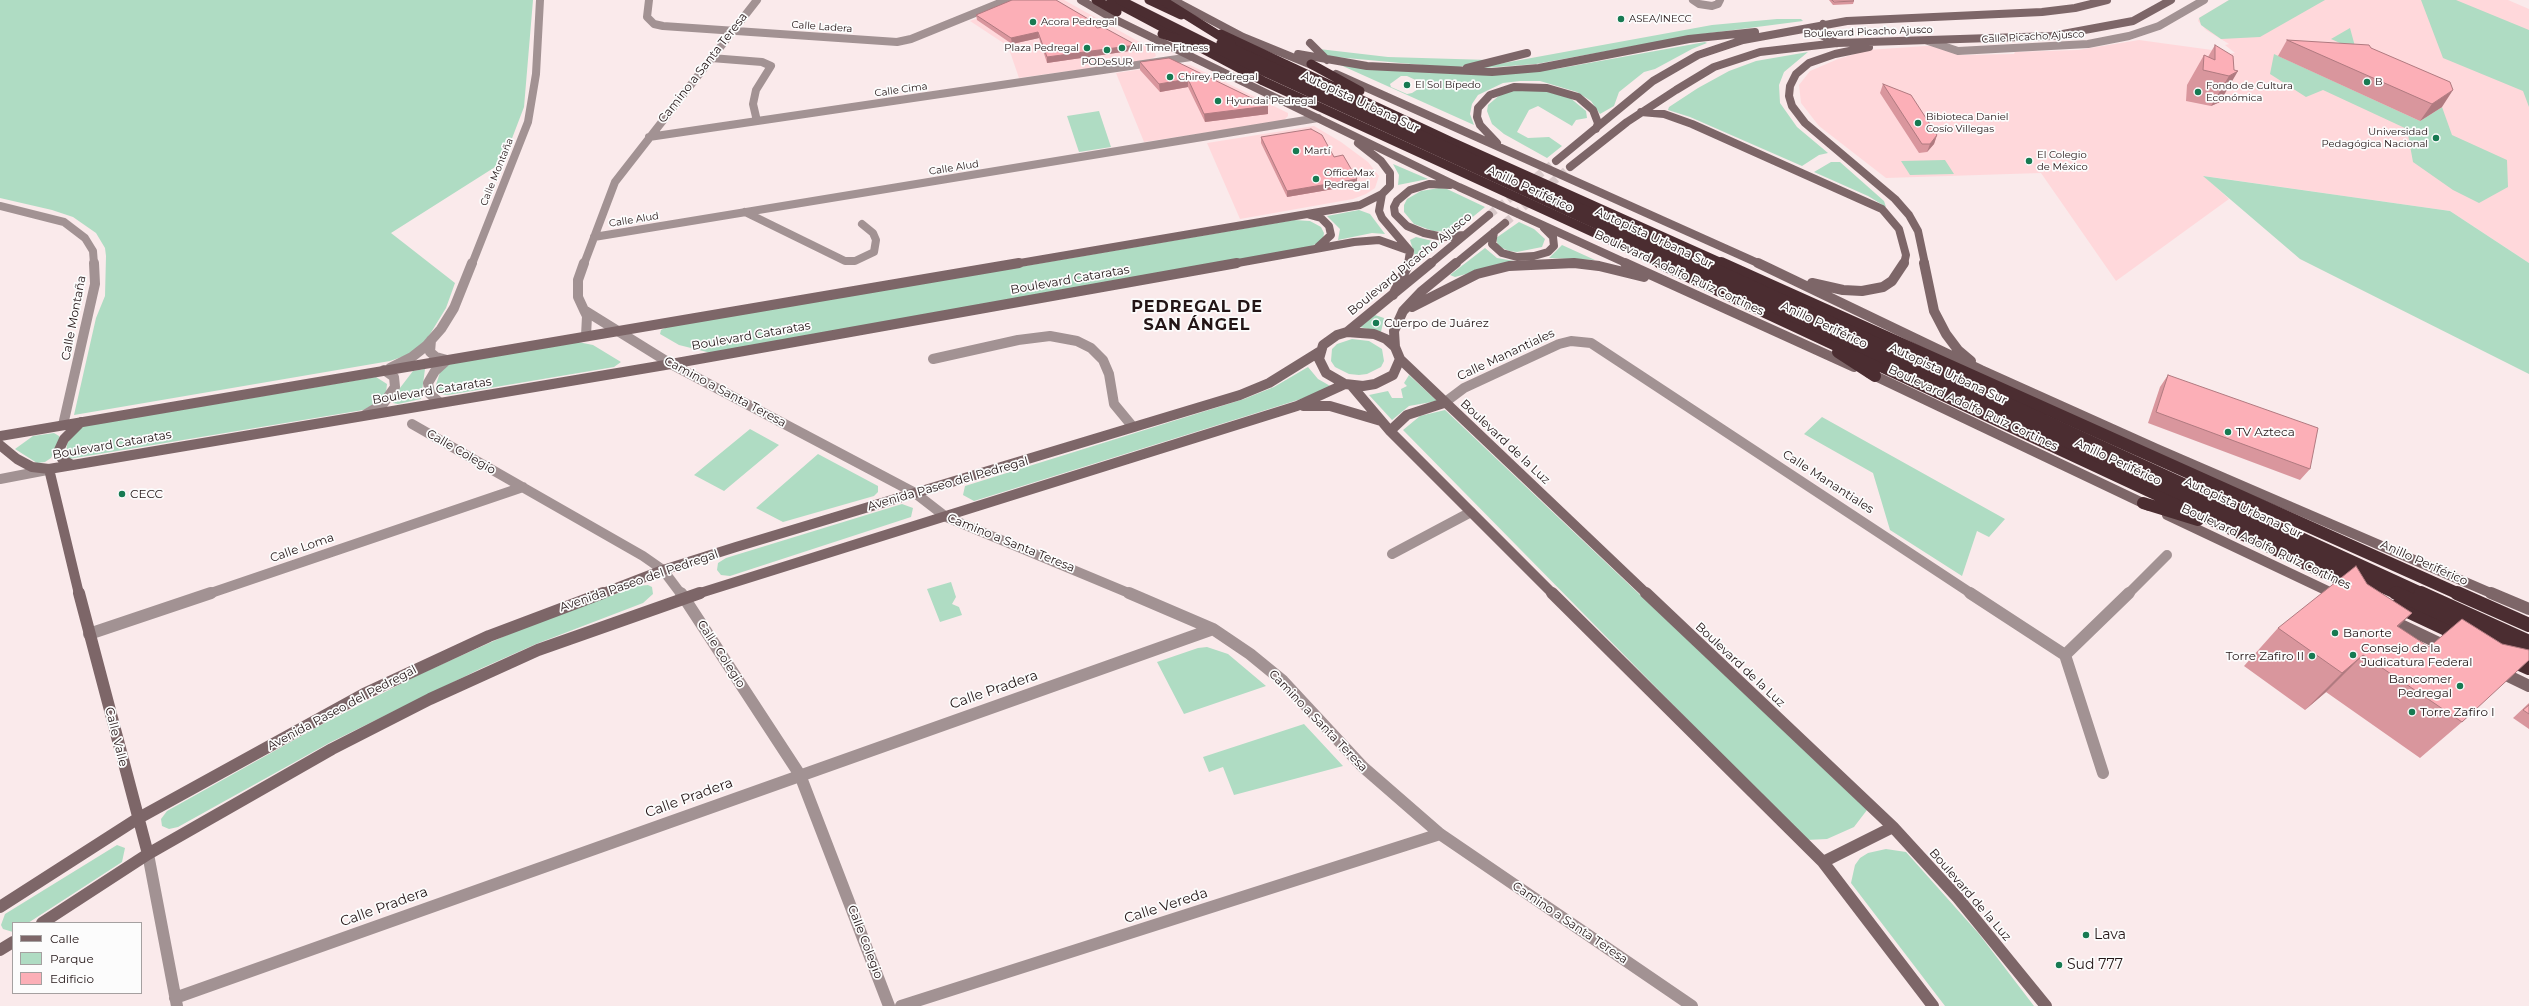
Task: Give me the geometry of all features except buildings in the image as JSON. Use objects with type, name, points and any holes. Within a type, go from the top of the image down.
[{"type":"highway","points":[[1096,0],[1162,34],[1230,56]]},
{"type":"highway","name":"Anillo Periférico","points":[[1111,0],[1263,81],[1802,328],[2366,592]]},
{"type":"highway","name":"Autopista Urbana Sur","points":[[1120,0],[1230,56],[1860,348],[2529,654]]},
{"type":"highway","name":"Autopista Urbana Sur","points":[[1134,0],[1250,56],[2529,642]]},
{"type":"highway","name":"Anillo Periférico","points":[[1150,0],[1452,142],[2529,625]]},
{"type":"highway","points":[[1162,0],[1250,56]]},
{"type":"highway","points":[[1311,64],[1452,142]]},
{"type":"highway","points":[[1827,309],[1925,344]]},
{"type":"highway","points":[[1802,328],[1875,376]]},
{"type":"highway","points":[[2143,503],[2238,532]]},
{"type":"highway","points":[[2387,602],[2472,642]]},
{"type":"highway","points":[[2501,655],[2529,668]]},
{"type":"main road","name":"Boulevard Adolfo Ruiz Cortines","points":[[1081,0],[1112,18],[1191,57],[1460,187],[1875,376],[2348,601]]},
{"type":"main road","points":[[1174,0],[1243,37],[1347,79],[1783,274],[1925,344],[2157,449],[2529,610]]},
{"type":"main road","name":"Boulevard Picacho Ajusco","points":[[1556,161],[1653,81],[1698,55],[1743,40],[1823,24],[1876,19],[2042,12],[2075,8],[2107,0]]},
{"type":"main road","name":"Boulevard Picacho Ajusco","points":[[1570,167],[1641,112],[1714,67],[1760,52],[1837,43],[2052,36],[2094,30],[2133,21],[2149,14],[2171,0]]},
{"type":"main road","points":[[1823,24],[1819,30],[1821,35],[1837,43]]},
{"type":"main road","points":[[1243,37],[1327,60],[1367,66],[1492,72],[1540,68],[1689,39],[1744,32],[1777,33]]},
{"type":"main road","points":[[1918,41],[1862,48],[1809,63],[1796,74],[1790,86],[1789,96],[1792,106],[1805,123],[1895,199],[1909,215],[1918,231],[1934,311],[1946,334],[1958,350],[1982,370]]},
{"type":"main road","points":[[1310,43],[1347,79]]},
{"type":"main road","points":[[1454,71],[1527,53]]},
{"type":"main road","points":[[1506,150],[1485,132],[1477,113],[1486,99],[1508,88],[1539,87],[1574,96],[1593,110],[1598,122],[1596,129]]},
{"type":"main road","points":[[1641,112],[1664,114],[1692,124],[1882,209],[1899,228],[1906,255],[1904,267],[1892,282],[1874,290],[1843,290],[1783,274]]},
{"type":"main road","points":[[1339,129],[1372,153],[1388,169],[1391,181],[1382,194],[1378,207],[1380,215],[1410,251],[1408,266],[1393,295]]},
{"type":"main road","points":[[1460,187],[1435,184],[1415,187],[1401,196],[1394,207],[1400,220],[1424,233],[1447,238],[1467,234]]},
{"type":"main road","name":"Boulevard Cataratas","points":[[0,436],[1360,205],[1382,194]]},
{"type":"main road","points":[[1296,216],[1309,215],[1321,218],[1329,226],[1331,235],[1327,241],[1313,250]]},
{"type":"main road","name":"Boulevard Picacho Ajusco","points":[[1347,332],[1489,215]]},
{"type":"main road","points":[[1494,232],[1492,244],[1509,256],[1526,257],[1548,252],[1554,246],[1553,237],[1529,218]]},
{"type":"main road","points":[[1395,347],[1374,334],[1347,332],[1329,340],[1319,352],[1319,359],[1326,373],[1348,384],[1363,386],[1385,380],[1393,374],[1400,359],[1395,347],[1394,332],[1403,312],[1422,291],[1505,223]]},
{"type":"main road","name":"Boulevard Cataratas","points":[[50,469],[366,414],[671,364],[1369,240],[1390,242],[1410,251]]},
{"type":"main road","points":[[1403,312],[1477,274],[1509,266],[1567,263],[1599,266],[1679,288]]},
{"type":"main road","name":"Avenida Paseo del Pedregal","points":[[0,907],[137,819],[313,721],[415,669],[526,621],[663,570],[1255,390],[1278,378],[1319,352]]},
{"type":"main road","name":"Boulevard de la Luz","points":[[1400,359],[1893,827],[1958,898],[2046,1006]]},
{"type":"main road","points":[[44,922],[148,854],[332,749],[430,699],[538,650],[684,597],[946,517],[1297,406],[1348,384]]},
{"type":"main road","points":[[1348,384],[1381,422],[1823,862],[1934,1006]]},
{"type":"main road","points":[[1390,431],[1407,415],[1444,402]]},
{"type":"main road","points":[[1297,406],[1330,406],[1381,422]]},
{"type":"main road","points":[[72,465],[62,459],[59,455],[60,445],[69,432],[82,421]]},
{"type":"main road","points":[[0,445],[17,459],[32,467],[50,469]]},
{"type":"main road","name":"Calle Valle","points":[[50,469],[137,819],[148,854]]},
{"type":"main road","points":[[2377,614],[2457,652]]},
{"type":"main road","points":[[2486,665],[2529,686]]},
{"type":"main road","points":[[1823,862],[1893,827]]},
{"type":"main road","points":[[0,950],[12,943]]},
{"type":"street","name":"Calle Montaña","points":[[384,370],[412,357],[431,340],[454,308],[522,140],[535,89],[540,0]]},
{"type":"street","name":"Calle Ladera","points":[[649,0],[647,17],[654,24],[897,42],[911,39],[1007,0]]},
{"type":"street","name":"Camino a Santa Teresa","points":[[758,0],[615,182],[578,280],[578,297],[584,310],[671,364],[915,493],[946,517],[1063,564],[1213,629],[1250,654],[1282,681],[1363,767],[1440,834],[1692,1006]]},
{"type":"street","points":[[1694,0],[1699,4],[1712,6],[1718,4],[1720,0]]},
{"type":"street","name":"Calle Picacho Ajusco","points":[[1928,41],[1958,51],[2042,48],[2088,44],[2129,36],[2159,26],[2204,0]]},
{"type":"street","name":"Calle Cima","points":[[649,137],[1191,57]]},
{"type":"street","points":[[712,58],[762,62],[771,66],[756,90],[753,104],[757,121]]},
{"type":"street","name":"Calle Alud","points":[[594,237],[1318,118]]},
{"type":"street","name":"Calle Montaña","points":[[0,206],[64,222],[85,238],[93,251],[95,284],[63,425]]},
{"type":"street","points":[[745,212],[845,261],[854,261],[874,252],[876,240],[873,234],[862,224]]},
{"type":"street","points":[[584,310],[587,316],[586,336]]},
{"type":"street","points":[[933,359],[1018,340],[1050,336],[1077,341],[1091,348],[1103,360],[1109,374],[1114,404],[1134,427]]},
{"type":"street","points":[[431,340],[430,352],[436,357],[447,360]]},
{"type":"street","name":"Calle Manantiales","points":[[1444,402],[1464,388],[1559,344],[1571,341],[1591,343],[2066,655]]},
{"type":"street","points":[[439,402],[430,394],[428,383],[435,371],[447,360]]},
{"type":"street","points":[[366,414],[383,404],[396,387],[394,377],[384,370]]},
{"type":"street","name":"Calle Colegio","points":[[412,424],[643,556],[663,570],[684,597],[800,775],[889,1006]]},
{"type":"street","name":"Boulevard Cataratas","points":[[0,479],[50,469]]},
{"type":"street","name":"Calle Loma","points":[[90,634],[523,487]]},
{"type":"street","points":[[1392,554],[1471,512]]},
{"type":"street","points":[[2103,773],[2066,655],[2167,555]]},
{"type":"street","name":"Calle Pradera","points":[[176,1002],[800,775],[1213,629]]},
{"type":"street","name":"Calle Vereda","points":[[901,1006],[1440,834]]},
{"type":"street","name":"Calle Valle","points":[[148,854],[176,1002]]},
{"type":"shaded area","points":[[1022,0],[1064,0],[1154,50],[1156,56],[1149,60],[1019,78],[1008,46],[970,21]]},
{"type":"shaded area","points":[[2229,0],[2508,0],[2529,9],[2529,263],[2450,211],[2204,176],[2229,199],[2116,281],[2041,173],[1886,178],[1819,126],[1801,103],[1799,85],[1810,71],[1838,59],[1868,50],[1940,45],[1961,55],[2014,54],[2015,52],[2078,50],[2139,40],[2212,50],[2220,55],[2235,53],[2225,45],[2229,44],[2206,30],[2198,21],[2199,18]]},
{"type":"shaded area","points":[[1176,64],[1190,65],[1288,113],[1288,116],[1283,121],[1144,142],[1116,73]]},
{"type":"shaded area","points":[[1314,126],[1341,142],[1368,162],[1379,176],[1375,188],[1366,194],[1353,199],[1240,219],[1207,143]]},
{"type":"green space","points":[[0,0],[533,0],[524,107],[503,162],[391,233],[455,283],[446,308],[427,339],[410,354],[390,361],[74,415],[96,318],[105,296],[105,248],[96,233],[73,217],[52,210],[0,198]]},
{"type":"green space","points":[[2229,0],[2325,0],[2260,37],[2221,39],[2201,25],[2199,18]]},
{"type":"green space","points":[[2421,0],[2456,0],[2529,30],[2529,107],[2523,91],[2443,58]]},
{"type":"green space","points":[[1777,19],[1801,19],[1803,21],[1695,35],[1536,64],[1471,69],[1712,25]]},
{"type":"green space","points":[[2350,28],[2356,50],[2331,39]]},
{"type":"green space","points":[[1705,42],[1707,43],[1692,49],[1655,69],[1644,72],[1619,92],[1614,106],[1600,114],[1591,101],[1577,92],[1540,81],[1520,81],[1503,83],[1478,95],[1472,104],[1470,114],[1474,125],[1336,63],[1461,74],[1497,75],[1556,69]],"holes":[[[1401,76],[1407,76],[1422,83],[1423,86],[1412,93],[1407,94],[1391,87],[1390,84]]]},
{"type":"green space","points":[[1319,49],[1388,57],[1489,60],[1455,68],[1325,56]]},
{"type":"green space","points":[[1808,52],[1784,72],[1779,85],[1780,103],[1797,127],[1828,153],[1819,155],[1802,166],[1690,117],[1668,110],[1669,107],[1698,88],[1729,71],[1756,61]]},
{"type":"green space","points":[[2274,54],[2420,121],[2442,107],[2452,135],[2507,160],[2508,187],[2479,203],[2453,190],[2413,162],[2407,129],[2323,90],[2306,97],[2270,74]]},
{"type":"green space","points":[[1531,88],[1569,97],[1586,111],[1587,118],[1576,120],[1572,126],[1538,106],[1529,110],[1517,132],[1528,138],[1549,137],[1562,146],[1547,158],[1504,134],[1492,124],[1487,111],[1488,105],[1501,94],[1512,90]]},
{"type":"green space","points":[[1099,111],[1111,147],[1079,152],[1067,116]]},
{"type":"green space","points":[[1945,160],[1954,174],[1910,175],[1901,161]]},
{"type":"green space","points":[[1831,162],[1840,162],[1884,201],[1886,207],[1868,196],[1814,172]]},
{"type":"green space","points":[[1393,164],[1428,179],[1398,185],[1399,175]]},
{"type":"green space","points":[[2203,176],[2450,211],[2529,263],[2529,374],[2300,259]]},
{"type":"green space","points":[[1439,188],[1447,189],[1485,207],[1454,232],[1433,231],[1414,224],[1404,212],[1404,205],[1407,199],[1421,191]]},
{"type":"green space","points":[[1359,210],[1370,214],[1385,234],[1372,233],[1338,240],[1340,229],[1327,216]]},
{"type":"green space","points":[[1294,220],[1310,221],[1321,227],[1324,233],[1323,240],[1312,246],[1296,250],[711,353],[679,345],[660,334],[661,330],[667,327]]},
{"type":"green space","points":[[1519,222],[1534,229],[1545,239],[1542,247],[1517,252],[1509,251],[1498,246],[1496,238]]},
{"type":"green space","points":[[1416,237],[1441,243],[1412,267],[1415,256],[1410,240]]},
{"type":"green space","points":[[1562,245],[1595,260],[1549,258]]},
{"type":"green space","points":[[1485,248],[1497,258],[1514,261],[1455,277],[1450,275]]},
{"type":"green space","points":[[1375,315],[1384,318],[1381,332],[1360,327]]},
{"type":"green space","points":[[1352,339],[1369,341],[1382,349],[1384,361],[1381,367],[1367,374],[1359,375],[1349,374],[1335,367],[1331,361],[1332,349],[1337,344]]},
{"type":"green space","points":[[578,342],[593,345],[621,362],[614,367],[448,395],[438,394],[434,391],[441,369],[446,364]]},
{"type":"green space","points":[[1308,367],[1318,379],[1332,387],[1301,399],[974,501],[963,495],[965,486],[1244,399],[1274,387]]},
{"type":"green space","points":[[425,369],[421,399],[398,404],[393,403],[393,397],[413,371]]},
{"type":"green space","points":[[1409,375],[1437,401],[1409,406],[1392,420],[1369,395],[1388,391],[1392,398],[1403,398],[1401,389],[1407,386],[1404,383]]},
{"type":"green space","points":[[376,377],[387,384],[386,393],[377,403],[363,410],[69,459],[66,455],[67,444],[78,427]]},
{"type":"green space","points":[[1445,410],[1867,810],[1854,827],[1827,839],[1806,840],[1403,430],[1420,416]]},
{"type":"green space","points":[[1822,417],[2005,519],[1989,537],[1977,531],[1962,576],[1890,530],[1873,473],[1804,434]]},
{"type":"green space","points":[[750,429],[779,445],[724,491],[694,475]]},
{"type":"green space","points":[[54,433],[59,436],[60,440],[51,458],[45,462],[37,463],[15,449],[33,436]]},
{"type":"green space","points":[[818,454],[878,486],[878,492],[874,496],[783,522],[756,508]]},
{"type":"green space","points":[[902,504],[913,508],[911,517],[730,576],[721,575],[717,570],[718,563],[726,558]]},
{"type":"green space","points":[[951,582],[956,597],[952,604],[959,607],[962,615],[940,622],[927,589]]},
{"type":"green space","points":[[648,585],[652,587],[653,594],[643,603],[536,644],[482,668],[329,743],[178,827],[169,829],[162,826],[161,819],[167,811],[319,726],[418,675],[527,626],[638,586]]},
{"type":"green space","points":[[1207,647],[1228,654],[1266,686],[1184,714],[1157,662],[1198,648]]},
{"type":"green space","points":[[1304,724],[1343,766],[1234,795],[1223,767],[1209,772],[1203,757]]},
{"type":"green space","points":[[117,845],[125,848],[122,862],[30,922],[12,922],[12,932],[3,929],[1,925],[5,914]]},
{"type":"green space","points":[[1886,849],[1906,852],[1979,934],[2034,1006],[1945,1006],[1851,883],[1855,865],[1860,858],[1868,853]]},
{"type":"tunnel","points":[[1489,215],[1556,161]]},
{"type":"tunnel","points":[[1505,223],[1570,167]]},
{"type":"place","name":"ASEA/INECC","points":[[1621,19]]},
{"type":"place","name":"Acora Pedregal","points":[[1033,22]]},
{"type":"place","name":"Plaza Pedregal","points":[[1087,48]]},
{"type":"place","name":"All Time Fitness","points":[[1122,48]]},
{"type":"place","name":"PODeSUR","points":[[1107,50]]},
{"type":"place","name":"Chirey Pedregal","points":[[1170,77]]},
{"type":"place","name":"B","points":[[2367,82]]},
{"type":"place","name":"El Sol Bípedo","points":[[1407,85]]},
{"type":"place","name":"Fondo de Cultura Económica","points":[[2198,92]]},
{"type":"place","name":"Hyundai Pedregal","points":[[1218,101]]},
{"type":"place","name":"Bibioteca Daniel Cosío Villegas","points":[[1918,123]]},
{"type":"place","name":"Universidad Pedagógica Nacional","points":[[2436,138]]},
{"type":"place","name":"Martí","points":[[1296,151]]},
{"type":"place","name":"El Colegio de México","points":[[2029,161]]},
{"type":"place","name":"OfficeMax Pedregal","points":[[1316,179]]},
{"type":"place","name":"Cuerpo de Juárez","points":[[1376,323]]},
{"type":"place","name":"TV Azteca","points":[[2228,432]]},
{"type":"place","name":"CECC","points":[[122,494]]},
{"type":"place","name":"Banorte","points":[[2335,633]]},
{"type":"place","name":"Consejo de la Judicatura Federal","points":[[2353,655]]},
{"type":"place","name":"Torre Zafiro II","points":[[2312,656]]},
{"type":"place","name":"Bancomer Pedregal","points":[[2460,686]]},
{"type":"place","name":"Torre Zafiro I","points":[[2412,712]]},
{"type":"place","name":"Lava","points":[[2086,935]]},
{"type":"place","name":"Sud 777","points":[[2059,965]]},
{"type":"district","name":"PEDREGAL DE SAN ÁNGEL","points":[[1197,316]]}]
